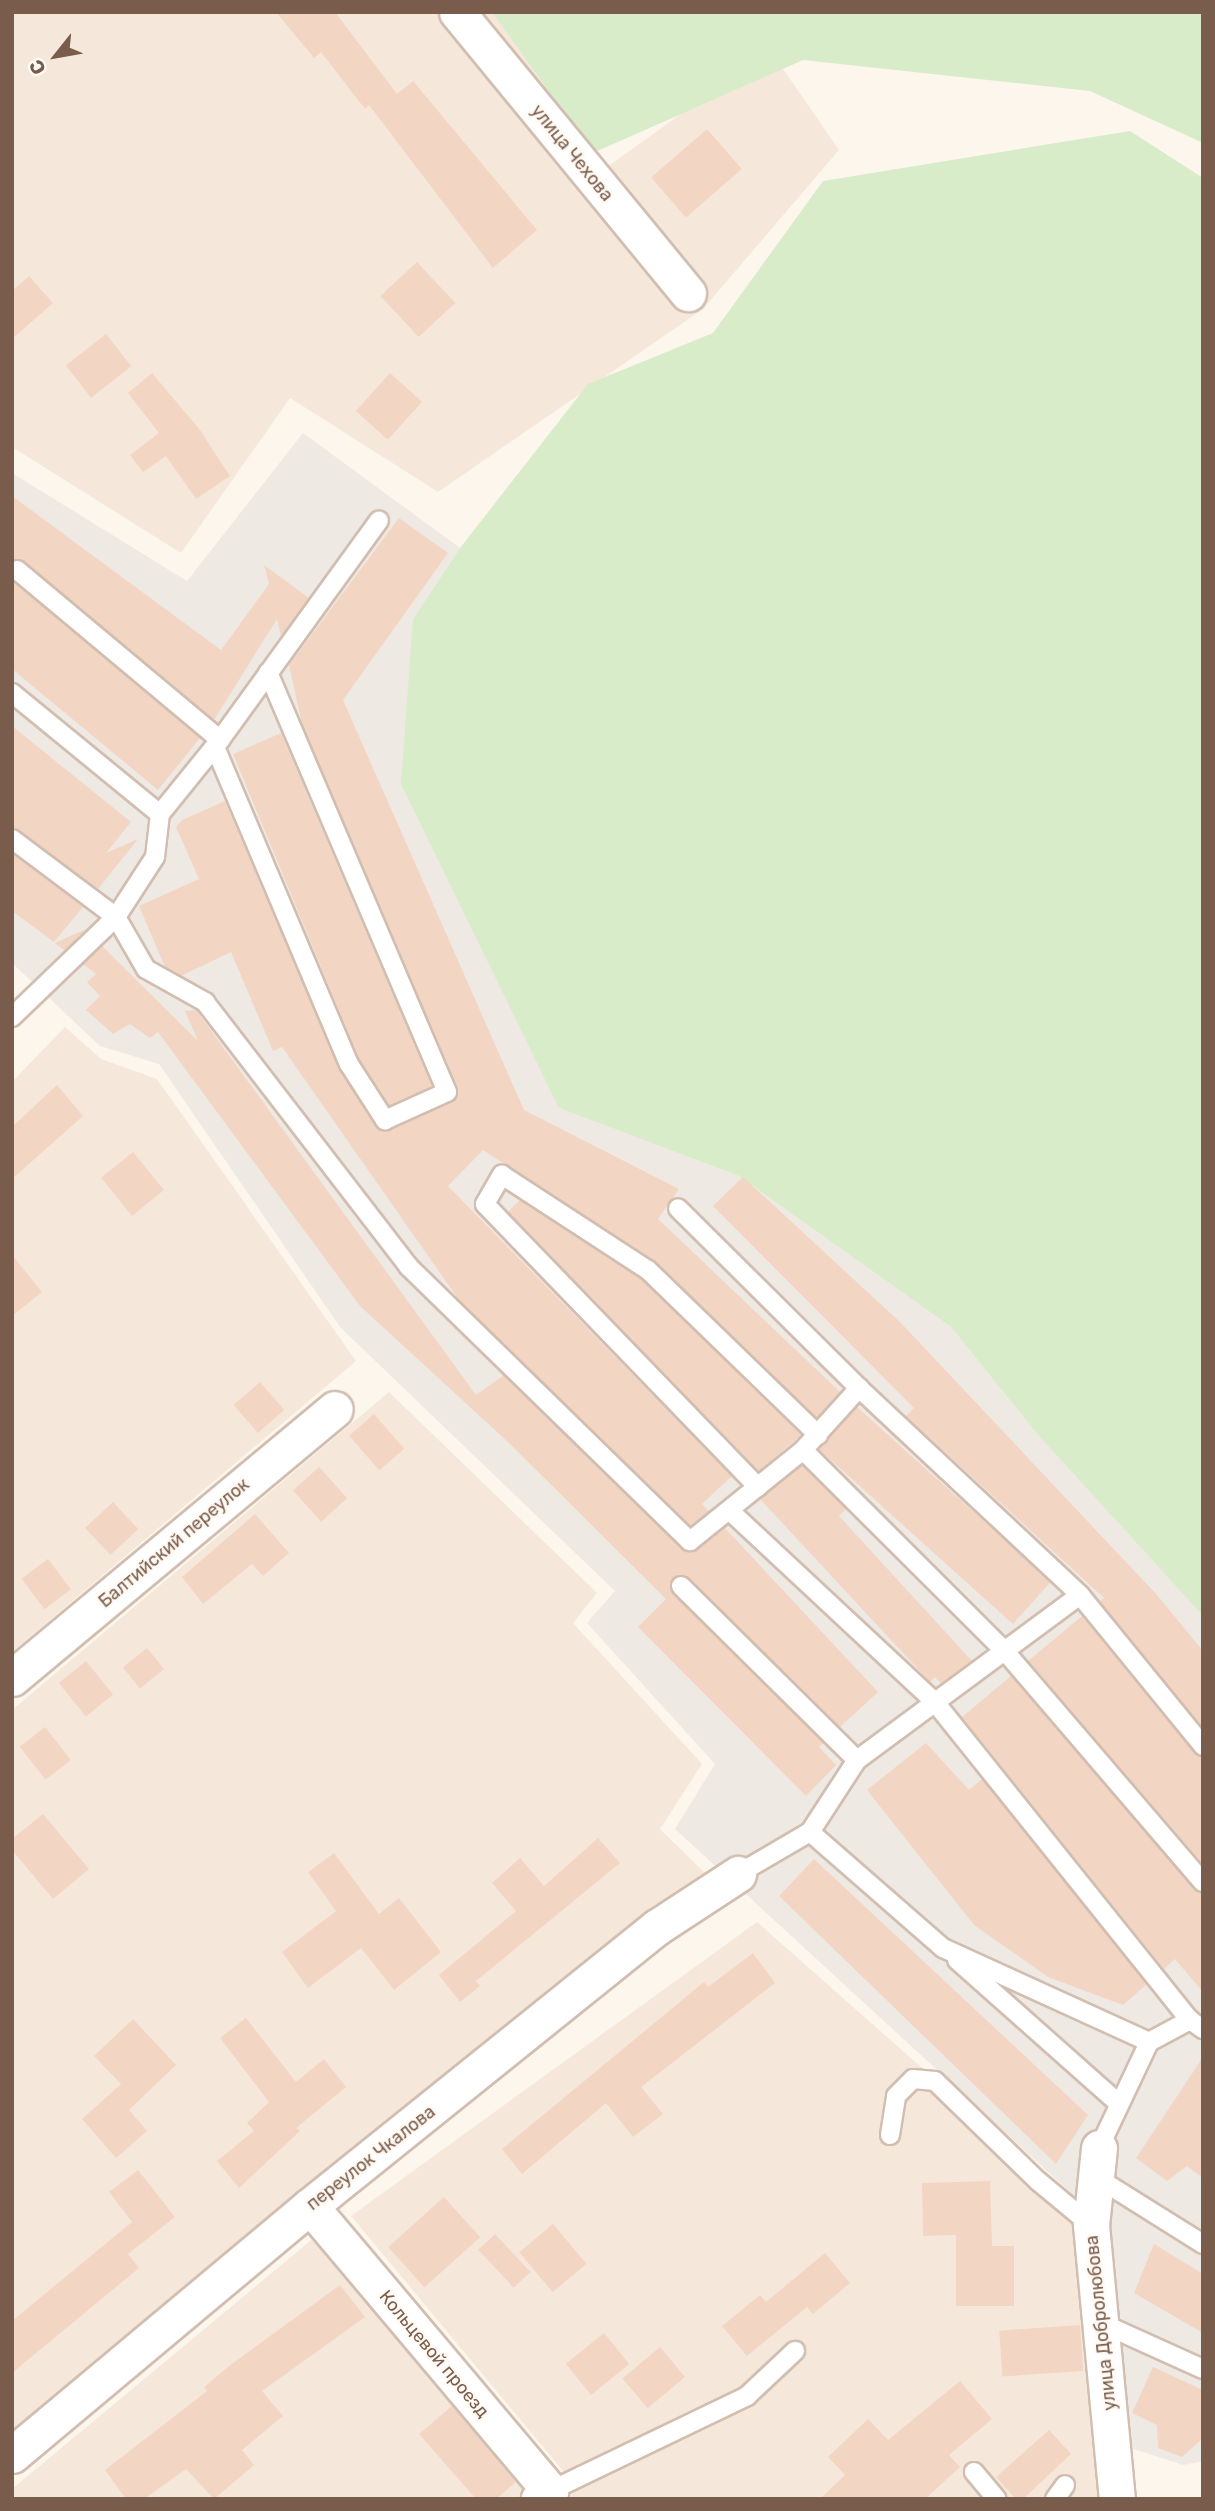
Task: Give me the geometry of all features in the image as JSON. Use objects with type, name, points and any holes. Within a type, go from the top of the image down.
[{"type":"street","name":"улица Чехова","points":[[457,12],[688,293]]},
{"type":"street","name":"Балтийский переулок","points":[[12,1678],[335,1409]]},
{"type":"street","name":"переулок Чкалова","points":[[12,2455],[310,2206],[657,1927],[738,1874]]},
{"type":"street","name":"улица Добролюбова","points":[[1097,2163],[1091,2225],[1117,2499]]},
{"type":"street","name":"Кольцевой проезд","points":[[310,2206],[544,2495]]},
{"type":"lane","points":[[12,1017],[116,917],[155,857],[160,814],[217,743],[379,520]]},
{"type":"lane","points":[[17,570],[217,743],[349,1064],[385,1120],[447,1092],[268,673]]},
{"type":"lane","points":[[12,693],[160,814]]},
{"type":"lane","points":[[12,839],[116,917],[146,969],[205,1002],[408,1266],[690,1541],[803,1450],[859,1388]]},
{"type":"lane","points":[[758,1488],[485,1204],[502,1175],[648,1270],[818,1435]]},
{"type":"lane","points":[[678,1208],[859,1388],[1080,1595],[1203,1746]]},
{"type":"lane","points":[[803,1450],[1003,1649],[1203,1882]]},
{"type":"lane","points":[[730,1511],[934,1701],[1196,2024],[1149,2042],[1117,2102],[1097,2163],[1203,2244]]},
{"type":"lane","points":[[681,1586],[857,1760]]},
{"type":"lane","points":[[738,1874],[810,1832],[857,1760],[1003,1649],[1080,1595]]},
{"type":"lane","points":[[810,1832],[1117,2102]]},
{"type":"lane","points":[[943,1948],[1149,2042]]},
{"type":"lane","points":[[890,2135],[896,2096],[913,2079],[935,2081],[1038,2181],[1091,2225]]},
{"type":"lane","points":[[1101,2323],[1203,2369]]},
{"type":"lane","points":[[544,2495],[747,2396],[795,2351]]},
{"type":"lane","points":[[974,2472],[997,2499]]},
{"type":"shaded area","points":[[12,12],[492,12],[607,167],[770,50],[839,150],[703,309],[438,492],[290,398],[181,553],[12,447]]},
{"type":"shaded area","points":[[303,433],[460,548],[413,619],[559,1108],[739,1176],[951,1327],[1037,1434],[1203,1616],[1203,2461],[1183,2465],[1128,2447],[1096,2216],[675,1829],[715,1764],[587,1623],[615,1591],[340,1327],[159,1064],[100,1046],[12,963],[12,473],[187,581]]},
{"type":"shaded area","points":[[65,1027],[101,1059],[157,1079],[356,1361],[12,1652],[12,1082]]},
{"type":"shaded area","points":[[389,1392],[597,1593],[573,1623],[702,1764],[660,1829],[711,1879],[12,2436],[12,1710]]},
{"type":"shaded area","points":[[757,1922],[1086,2213],[1108,2499],[565,2499],[578,2489],[351,2216]]},
{"type":"shaded area","points":[[321,2232],[539,2487],[523,2499],[12,2499],[12,2489]]},
{"type":"green space","points":[[492,12],[1203,12],[1203,143],[1090,91],[803,60],[593,153]]},
{"type":"green space","points":[[1130,131],[1203,178],[1203,1616],[1037,1434],[951,1327],[739,1176],[559,1108],[401,784],[413,619],[460,548],[588,384],[713,333],[823,181]]},
{"type":"building","points":[[276,12],[335,12],[397,94],[413,81],[537,230],[493,268],[369,105],[365,109],[321,52],[314,58]]},
{"type":"building","points":[[707,129],[742,169],[686,218],[651,178]]},
{"type":"building","points":[[417,262],[455,303],[419,337],[380,296]]},
{"type":"building","points":[[29,276],[53,303],[12,339],[12,291]]},
{"type":"building","points":[[106,334],[131,366],[91,398],[66,365]]},
{"type":"building","points":[[152,373],[200,430],[230,476],[196,499],[166,456],[143,472],[130,455],[159,433],[128,393]]},
{"type":"building","points":[[390,373],[422,402],[388,440],[356,411]]},
{"type":"building","points":[[12,496],[221,650],[269,584],[264,565],[309,598],[281,636],[277,619],[214,720],[24,561],[12,560]]},
{"type":"building","points":[[399,518],[448,553],[343,700],[524,1110],[679,1189],[658,1219],[840,1392],[817,1418],[656,1262],[483,1150],[448,1186],[732,1476],[702,1504],[709,1511],[691,1526],[459,1300],[282,1047],[273,1051],[231,952],[181,976],[165,967],[139,906],[199,879],[176,827],[182,820],[225,801],[339,1068],[375,1126],[390,1130],[457,1098],[457,1088],[302,724],[289,665]]},
{"type":"building","points":[[12,581],[200,738],[158,790],[12,669]]},
{"type":"building","points":[[12,726],[131,822],[106,853],[138,839],[98,889],[12,828]]},
{"type":"building","points":[[281,733],[432,1086],[389,1106],[359,1059],[233,754]]},
{"type":"building","points":[[12,853],[83,907],[54,942],[12,911]]},
{"type":"building","points":[[86,929],[65,951],[55,943]]},
{"type":"building","points":[[102,946],[198,1041],[185,1011],[196,1010],[476,1395],[504,1375],[686,1552],[697,1550],[725,1528],[878,1692],[840,1727],[689,1578],[672,1579],[673,1594],[824,1743],[819,1747],[836,1765],[806,1796],[638,1627],[666,1599],[508,1442],[360,1306],[158,1032],[150,1038],[130,1024],[113,1034],[86,1010],[100,996],[87,982],[96,974],[83,964]]},
{"type":"building","points":[[57,1085],[83,1116],[12,1179],[12,1127]]},
{"type":"building","points":[[133,1152],[164,1190],[132,1216],[101,1178]]},
{"type":"building","points":[[743,1177],[900,1322],[1157,1595],[1203,1651],[1203,1728],[1100,1601],[1104,1598],[906,1416],[914,1408],[713,1206]]},
{"type":"building","points":[[520,1200],[641,1279],[801,1435],[759,1471],[508,1212]]},
{"type":"building","points":[[12,1255],[42,1292],[12,1316]]},
{"type":"building","points":[[260,1382],[284,1410],[258,1433],[234,1405]]},
{"type":"building","points":[[857,1407],[1051,1582],[1013,1624],[819,1449]]},
{"type":"building","points":[[374,1414],[404,1449],[379,1470],[349,1436]]},
{"type":"building","points":[[802,1465],[846,1509],[839,1516],[972,1661],[941,1684],[935,1677],[930,1682],[760,1499]]},
{"type":"building","points":[[319,1467],[347,1498],[321,1522],[293,1490]]},
{"type":"building","points":[[113,1502],[138,1529],[110,1555],[85,1528]]},
{"type":"building","points":[[255,1514],[289,1553],[263,1576],[252,1564],[203,1604],[182,1577]]},
{"type":"building","points":[[48,1559],[71,1589],[45,1609],[22,1579]]},
{"type":"building","points":[[1082,1616],[1194,1753],[1203,1757],[1203,1864],[1028,1661]]},
{"type":"building","points":[[147,1648],[164,1669],[140,1688],[123,1668]]},
{"type":"building","points":[[86,1661],[113,1694],[86,1716],[59,1683]]},
{"type":"building","points":[[1011,1676],[1194,1889],[1203,1893],[1203,1992],[1175,1959],[1164,1969],[962,1717]]},
{"type":"building","points":[[45,1727],[71,1760],[46,1780],[20,1747]]},
{"type":"building","points":[[926,1743],[969,1790],[982,1779],[1147,1984],[1123,2005],[1048,1977],[974,1925],[867,1790]]},
{"type":"building","points":[[43,1814],[89,1869],[53,1899],[12,1850],[12,1839]]},
{"type":"building","points":[[598,1838],[620,1863],[476,1981],[480,1986],[460,2002],[439,1975],[516,1911],[492,1883],[520,1858],[544,1886]]},
{"type":"building","points":[[334,1853],[379,1914],[399,1898],[441,1952],[394,1990],[361,1948],[308,1988],[282,1952],[336,1911],[308,1872]]},
{"type":"building","points":[[814,1859],[1088,2115],[1056,2164],[779,1896]]},
{"type":"building","points":[[753,1953],[775,1983],[641,2087],[663,2114],[633,2137],[606,2103],[522,2174],[502,2149],[704,1982],[708,1987]]},
{"type":"building","points":[[246,2018],[296,2082],[324,2059],[346,2087],[296,2128],[300,2131],[239,2188],[217,2161],[254,2131],[247,2123],[269,2102],[220,2038]]},
{"type":"building","points":[[133,2019],[176,2065],[129,2110],[147,2131],[116,2158],[82,2119],[121,2084],[94,2056]]},
{"type":"building","points":[[1203,2057],[1203,2178],[1187,2166],[1167,2181],[1136,2158]]},
{"type":"building","points":[[138,2170],[175,2217],[128,2254],[139,2268],[12,2373],[12,2321],[132,2222],[109,2192]]},
{"type":"building","points":[[990,2181],[992,2246],[1014,2246],[1014,2306],[956,2306],[956,2235],[923,2236],[922,2183]]},
{"type":"building","points":[[444,2197],[480,2237],[424,2287],[388,2247]]},
{"type":"building","points":[[553,2224],[586,2264],[553,2292],[519,2252]]},
{"type":"building","points":[[495,2234],[530,2272],[514,2288],[478,2250]]},
{"type":"building","points":[[1154,2244],[1203,2274],[1203,2333],[1134,2293]]},
{"type":"building","points":[[825,2253],[850,2283],[813,2314],[807,2307],[747,2356],[722,2326],[760,2295],[766,2302]]},
{"type":"building","points":[[340,2285],[365,2317],[262,2391],[283,2416],[242,2450],[254,2465],[214,2499],[186,2469],[144,2499],[126,2499],[105,2470],[207,2391],[204,2387],[229,2366]]},
{"type":"building","points":[[1080,2325],[1083,2371],[1002,2377],[999,2331]]},
{"type":"building","points":[[604,2333],[629,2364],[591,2395],[566,2364]]},
{"type":"building","points":[[660,2347],[685,2377],[648,2408],[622,2378]]},
{"type":"building","points":[[1153,2367],[1203,2390],[1203,2438],[1182,2457],[1158,2448],[1157,2425],[1132,2413]]},
{"type":"building","points":[[960,2381],[992,2419],[949,2455],[960,2467],[925,2499],[820,2499],[845,2475],[828,2457],[868,2419],[888,2440]]},
{"type":"building","points":[[452,2406],[516,2482],[496,2499],[476,2499],[419,2434]]},
{"type":"building","points":[[1049,2430],[1071,2454],[1023,2499],[1016,2499],[996,2477]]}]
